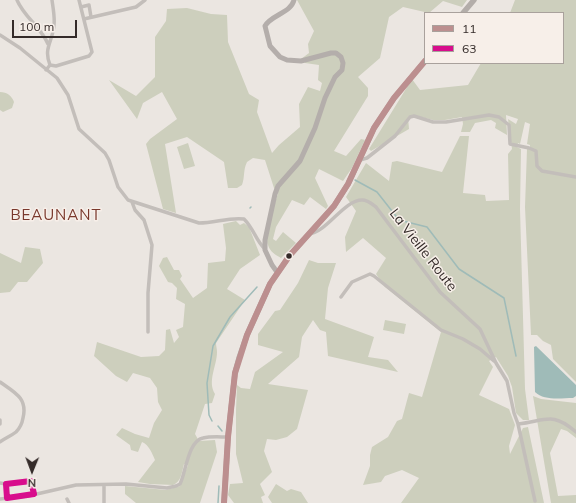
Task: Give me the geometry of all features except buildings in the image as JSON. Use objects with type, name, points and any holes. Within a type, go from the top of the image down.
[{"type":"main road","points":[[464,12],[474,0]]},
{"type":"main road","points":[[224,503],[228,437],[238,358],[250,328],[277,272],[308,234],[334,206],[348,184],[374,128],[394,98],[424,62]]},
{"type":"street","points":[[17,0],[20,7],[44,35],[48,45]]},
{"type":"street","points":[[50,65],[47,58],[47,50],[54,27],[52,0]]},
{"type":"street","points":[[50,65],[56,66],[89,56],[92,52],[79,0]]},
{"type":"street","points":[[89,0],[91,17]]},
{"type":"street","points":[[84,19],[136,6],[145,0]]},
{"type":"street","points":[[277,272],[265,250],[264,240],[275,194],[278,186],[300,162],[315,128],[325,98],[335,77],[342,70],[343,63],[341,57],[336,53],[301,61],[287,60],[280,56],[270,46],[265,26],[268,21],[289,8],[294,3],[294,0]]},
{"type":"street","points":[[81,7],[89,5]]},
{"type":"street","points":[[0,35],[20,48],[58,78],[68,95],[79,129],[105,153],[109,160],[118,187],[123,195],[132,202],[200,223],[210,223],[238,218],[244,219],[251,226],[259,244],[265,250]]},
{"type":"street","points":[[46,70],[50,65]]},
{"type":"street","points":[[360,160],[367,158],[395,136],[408,118],[414,116],[433,122],[446,122],[489,114],[499,117],[509,125],[510,144],[529,148],[537,153],[537,166],[542,171],[576,177]]},
{"type":"street","name":"La Vieille Route","points":[[308,234],[318,231],[334,217],[356,202],[363,200],[370,202],[376,207],[440,292],[480,329],[496,364],[507,381],[535,501]]},
{"type":"street","points":[[132,202],[135,210],[144,220],[152,245],[148,293],[148,332]]},
{"type":"street","points":[[341,297],[352,282],[370,274],[441,330],[469,342],[480,349],[496,364]]},
{"type":"street","points":[[0,382],[19,396],[24,406],[24,413],[22,424],[17,431],[0,442]]},
{"type":"street","points":[[518,424],[552,419],[559,420],[567,424],[576,432]]},
{"type":"street","points":[[0,499],[34,494],[76,485],[126,484],[167,488],[176,486],[180,484],[182,480],[190,451],[197,440],[202,438],[228,437]]},
{"type":"street","points":[[0,483],[6,484],[31,481],[34,494]]},
{"type":"street","points":[[6,484],[7,498]]},
{"type":"street","points":[[104,484],[104,503]]},
{"type":"green space","points":[[297,0],[467,0],[462,7],[443,1],[430,12],[403,7],[389,17],[380,58],[358,77],[368,88],[368,96],[334,151],[346,156],[361,139],[365,140],[352,168],[343,181],[319,169],[315,178],[328,206],[326,209],[310,197],[304,205],[292,200],[276,227],[273,239],[276,241],[283,232],[296,243],[281,258],[270,250],[267,240],[272,212],[278,193],[274,188],[265,160],[253,158],[247,162],[242,185],[237,188],[228,188],[224,162],[187,137],[165,144],[176,213],[163,209],[146,144],[150,139],[177,119],[162,92],[143,103],[137,119],[109,80],[136,96],[155,77],[155,37],[166,21],[167,9],[187,8],[211,14],[227,15],[228,42],[249,94],[259,100],[257,112],[272,153],[300,127],[299,104],[308,87],[320,91],[322,83],[318,80],[319,65],[305,63],[301,59],[309,53],[308,44],[314,31]]},
{"type":"green space","points":[[515,0],[576,0],[576,382],[553,359],[551,345],[543,341],[537,335],[531,335],[525,207],[527,149],[530,149],[530,145],[527,144],[530,124],[525,122],[520,144],[518,143],[517,147],[521,149],[520,209],[525,389],[529,420],[523,420],[516,413],[512,387],[508,376],[496,357],[489,361],[493,367],[479,395],[509,409],[515,425],[509,446],[510,454],[523,428],[528,427],[544,503],[401,503],[419,478],[402,470],[385,476],[381,482],[363,485],[370,466],[370,455],[372,447],[388,437],[397,421],[402,419],[409,393],[422,397],[441,332],[385,287],[376,274],[386,258],[363,238],[346,252],[345,237],[356,211],[346,197],[366,163],[389,181],[392,162],[397,161],[442,172],[460,136],[469,136],[463,193],[485,195],[486,201],[509,200],[508,154],[512,149],[508,119],[516,124],[518,119],[506,115],[507,135],[495,128],[496,123],[491,120],[475,123],[470,132],[461,132],[463,124],[462,117],[445,120],[433,120],[413,115],[408,117],[409,129],[371,151],[369,149],[412,79],[420,90],[468,85],[480,64],[564,64],[564,12],[510,12]]},
{"type":"green space","points":[[0,92],[9,95],[14,102],[12,108],[3,112],[0,110]]},
{"type":"green space","points":[[188,143],[195,166],[184,169],[177,147]]},
{"type":"green space","points":[[236,221],[240,225],[244,223],[249,227],[260,255],[240,269],[227,289],[245,300],[216,343],[217,357],[212,379],[215,394],[212,403],[205,404],[195,434],[199,441],[215,440],[217,452],[200,503],[136,503],[125,494],[125,486],[166,490],[180,486],[188,465],[184,464],[182,473],[176,484],[150,484],[138,482],[155,460],[153,455],[144,443],[142,442],[138,452],[131,450],[130,445],[116,435],[122,428],[149,438],[154,423],[162,410],[158,402],[157,388],[150,378],[133,373],[127,382],[116,376],[94,356],[97,342],[141,357],[159,356],[165,350],[166,330],[170,329],[174,343],[179,337],[176,330],[183,327],[185,304],[176,299],[177,288],[172,283],[168,282],[159,266],[163,258],[167,257],[174,270],[179,270],[182,276],[180,279],[193,298],[207,288],[208,263],[225,261],[226,248],[223,224]]},
{"type":"green space","points":[[25,247],[40,249],[43,263],[27,282],[18,282],[10,292],[0,293],[0,253],[21,263]]},
{"type":"green space","points":[[309,260],[318,263],[336,263],[328,288],[325,319],[374,337],[368,357],[388,360],[398,372],[328,356],[326,332],[320,330],[313,320],[302,337],[299,357],[268,384],[308,390],[297,429],[287,437],[276,440],[267,439],[264,451],[272,472],[260,484],[265,495],[261,497],[263,503],[234,503],[228,495],[230,484],[243,483],[236,454],[237,385],[241,388],[250,389],[255,372],[283,352],[258,345],[258,334],[275,311],[280,310],[298,283]]},
{"type":"green space","points":[[385,320],[406,324],[404,334],[383,330]]},
{"type":"green space","points":[[533,396],[541,399],[576,403],[576,438],[567,431],[561,429],[550,453],[558,496],[576,495],[576,503],[551,503]]},
{"type":"green space","points":[[276,484],[287,491],[291,489],[301,492],[308,503],[272,503],[268,497]]},
{"type":"water","points":[[536,346],[576,385],[576,396],[573,398],[548,398],[535,392],[534,347]]},
{"type":"waterway","points":[[355,180],[377,192],[399,220],[427,227],[459,269],[504,298],[516,356]]},
{"type":"waterway","points":[[212,421],[209,415],[207,383],[213,346],[230,317],[257,287]]},
{"type":"waterway","points":[[218,426],[222,431]]},
{"type":"waterway","points":[[218,503],[219,486]]},
{"type":"transit line","name":"11","points":[[224,503],[228,437],[235,373],[247,335],[270,284],[290,255],[334,206],[348,184],[374,128],[394,98],[424,62]]},
{"type":"transit line","name":"63","points":[[31,481],[34,494],[7,498],[6,484],[31,481]]},
{"type":"district","name":"BEAUNANT","points":[[56,215]]}]
